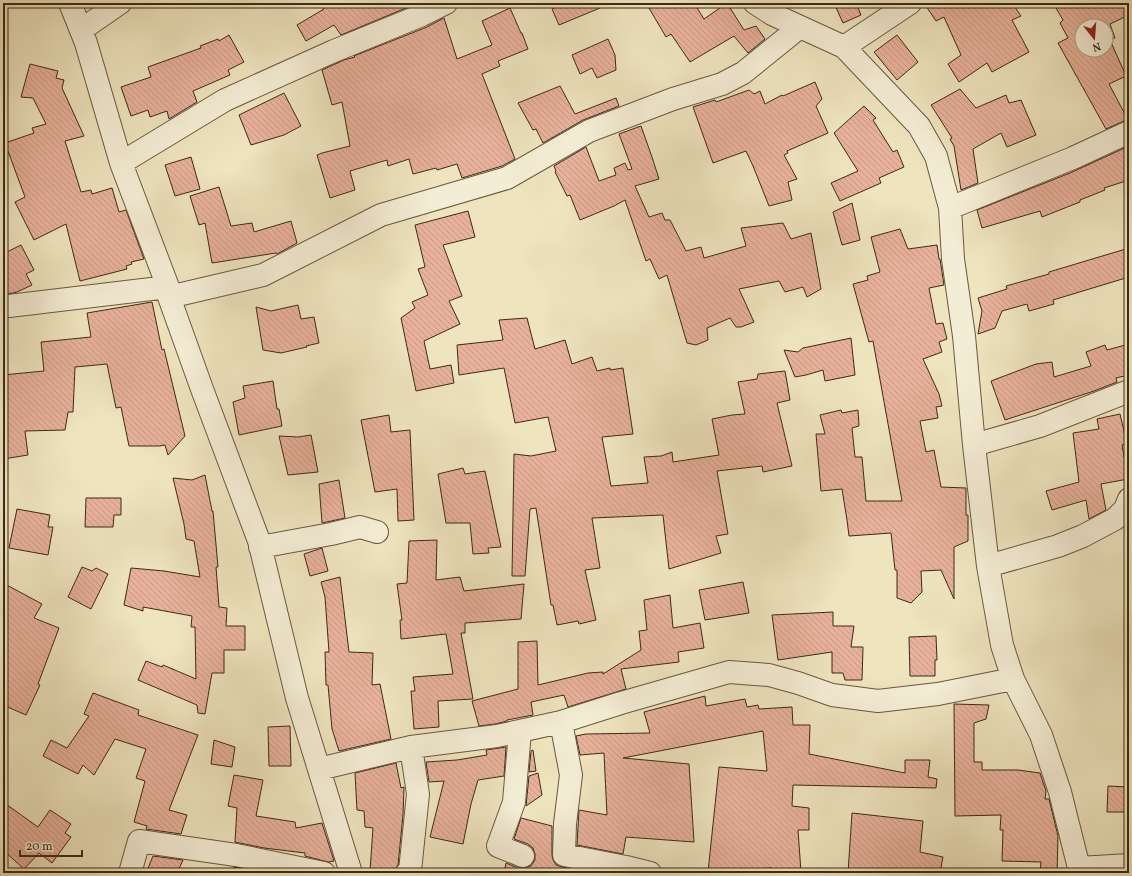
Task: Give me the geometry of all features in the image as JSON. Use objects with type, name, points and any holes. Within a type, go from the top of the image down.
[{"type":"street","points":[[70,3],[81,30],[121,163],[260,547],[297,698],[351,873]]},
{"type":"street","points":[[81,30],[120,3]]},
{"type":"street","points":[[121,163],[225,100],[334,51],[422,15],[446,3]]},
{"type":"street","points":[[755,3],[772,14],[844,47],[919,126],[936,156],[950,208],[953,259],[964,336],[974,445],[988,566],[1002,644],[1012,679],[1041,735],[1060,792],[1078,870],[1129,866]]},
{"type":"street","points":[[844,47],[910,3]]},
{"type":"street","points":[[5,302],[168,292],[263,275],[381,216],[507,178],[589,131],[672,100],[722,84],[743,73],[800,27]]},
{"type":"street","points":[[950,208],[1073,158],[1129,132]]},
{"type":"street","points":[[974,445],[1040,426],[1129,391]]},
{"type":"street","points":[[988,566],[1058,546],[1083,536],[1115,519],[1125,509],[1129,499]]},
{"type":"street","points":[[260,547],[360,527],[378,532]]},
{"type":"street","points":[[319,769],[411,747],[497,736],[561,722],[729,672],[769,675],[832,695],[878,701],[938,694],[1012,679]]},
{"type":"street","points":[[561,722],[571,775],[565,824],[564,855],[650,873]]},
{"type":"street","points":[[520,730],[514,802],[498,846],[523,856]]},
{"type":"street","points":[[407,873],[410,871],[418,794],[411,747]]},
{"type":"street","points":[[130,873],[139,840],[236,855],[324,873]]},
{"type":"building","points":[[320,3],[418,3],[341,35],[334,25],[306,41],[297,25],[324,9]]},
{"type":"building","points":[[552,3],[612,3],[559,25],[552,9],[554,8]]},
{"type":"building","points":[[646,3],[694,3],[704,19],[727,3],[744,30],[756,26],[765,39],[748,53],[734,36],[690,62],[671,34],[666,37]]},
{"type":"building","points":[[834,3],[856,3],[861,15],[843,23]]},
{"type":"building","points":[[924,3],[1012,3],[1021,16],[1012,20],[1029,52],[992,72],[987,63],[959,82],[948,64],[961,55],[944,17],[936,21]]},
{"type":"building","points":[[1053,3],[1129,3],[1129,15],[1114,22],[1114,18],[1074,18],[1074,58],[1114,58],[1114,49],[1126,76],[1109,84],[1128,120],[1106,129],[1058,43],[1068,38],[1060,23],[1063,20]]},
{"type":"building","points":[[510,8],[528,49],[498,61],[500,66],[482,74],[515,159],[502,166],[462,178],[457,164],[437,170],[436,168],[413,174],[409,159],[388,166],[387,160],[350,171],[355,190],[330,198],[317,155],[350,146],[342,102],[332,105],[322,70],[427,27],[444,18],[457,59],[492,45],[482,21]]},
{"type":"building","points":[[229,35],[244,62],[228,70],[230,75],[193,91],[197,102],[169,119],[167,111],[150,117],[148,110],[131,116],[121,87],[151,77],[148,67],[201,48],[200,46],[218,39],[219,41]]},
{"type":"building","points":[[897,35],[918,62],[897,80],[874,52]]},
{"type":"building","points":[[608,39],[615,55],[616,70],[597,78],[592,68],[580,74],[572,55]]},
{"type":"building","points":[[30,64],[58,71],[56,78],[64,80],[62,88],[84,136],[65,141],[81,192],[91,190],[92,194],[112,188],[119,212],[126,210],[144,259],[131,262],[132,264],[126,266],[127,269],[80,281],[66,224],[34,240],[15,202],[25,197],[5,143],[34,133],[32,128],[46,124],[33,98],[21,97]]},
{"type":"building","points":[[815,82],[822,99],[816,106],[828,133],[787,151],[788,153],[784,155],[797,179],[788,182],[792,200],[769,206],[746,151],[713,163],[693,107],[715,100],[716,102],[749,90],[754,94],[760,91],[765,104],[782,95],[783,96]]},
{"type":"building","points":[[560,86],[575,114],[616,98],[619,106],[583,120],[543,143],[536,129],[533,130],[518,103]]},
{"type":"building","points":[[960,89],[976,108],[1006,95],[1009,103],[1021,100],[1036,135],[1007,147],[1001,133],[973,149],[978,183],[961,190],[954,146],[950,139],[952,138],[931,105]]},
{"type":"building","points":[[284,93],[301,126],[284,135],[251,145],[239,115]]},
{"type":"building","points":[[864,106],[876,118],[873,120],[893,152],[897,150],[904,167],[879,178],[881,183],[840,201],[831,183],[858,171],[834,133]]},
{"type":"building","points":[[641,126],[659,179],[635,186],[649,217],[662,213],[665,220],[670,220],[686,251],[701,247],[704,258],[746,246],[741,228],[783,223],[791,239],[811,233],[821,289],[807,297],[803,287],[785,292],[779,281],[739,289],[754,322],[741,327],[736,327],[730,318],[707,328],[708,340],[696,345],[687,343],[667,275],[659,279],[650,259],[646,261],[625,200],[580,220],[570,195],[567,196],[555,172],[554,166],[586,147],[599,181],[616,175],[614,168],[625,163],[628,170],[632,169],[619,134]]},
{"type":"building","points":[[1129,146],[1129,180],[1104,188],[1105,190],[1080,200],[1080,202],[1042,217],[1040,211],[982,228],[977,210],[1070,173]]},
{"type":"building","points":[[191,157],[200,189],[175,196],[165,165]]},
{"type":"building","points":[[219,187],[231,226],[252,223],[254,232],[291,221],[297,243],[277,254],[212,263],[205,223],[199,225],[190,196]]},
{"type":"building","points":[[852,203],[860,240],[842,245],[833,212]]},
{"type":"building","points":[[468,211],[475,237],[443,245],[462,296],[449,301],[460,324],[424,341],[430,369],[451,365],[454,383],[416,391],[401,318],[415,308],[412,302],[428,295],[418,269],[425,267],[415,225]]},
{"type":"building","points":[[900,229],[908,249],[937,245],[944,285],[929,288],[936,324],[943,323],[947,339],[939,342],[942,352],[923,359],[939,394],[942,406],[936,407],[938,418],[920,421],[926,452],[934,450],[941,487],[966,488],[966,515],[968,515],[968,541],[954,547],[954,599],[941,570],[921,571],[922,592],[911,603],[897,598],[897,570],[895,570],[891,533],[849,536],[842,489],[821,491],[816,434],[825,434],[820,415],[841,410],[842,413],[858,410],[859,426],[852,428],[855,457],[862,457],[866,501],[902,501],[873,341],[869,342],[853,284],[868,280],[867,276],[880,272],[871,237]]},
{"type":"building","points":[[21,245],[34,270],[26,274],[32,285],[17,292],[8,294],[3,283],[3,254]]},
{"type":"building","points":[[1129,248],[1129,277],[1053,300],[1054,304],[1029,311],[1027,304],[1002,311],[995,328],[978,334],[982,311],[978,298],[1007,289],[1006,286],[1049,274],[1049,272]]},
{"type":"building","points":[[152,302],[162,350],[164,349],[185,436],[168,455],[165,445],[129,446],[121,407],[116,408],[107,364],[75,367],[73,412],[68,412],[65,430],[25,431],[28,455],[3,459],[3,375],[44,371],[41,342],[91,337],[87,313]]},
{"type":"building","points":[[298,305],[301,319],[314,317],[319,343],[281,353],[263,350],[256,307],[271,311]]},
{"type":"building","points":[[527,318],[535,349],[565,340],[572,364],[592,357],[597,371],[610,368],[610,370],[623,368],[633,434],[602,437],[611,486],[648,483],[644,457],[661,456],[672,452],[673,462],[719,455],[712,419],[745,414],[738,382],[757,379],[758,374],[785,371],[790,400],[777,403],[792,466],[763,472],[762,466],[717,471],[728,534],[716,536],[721,553],[669,569],[663,515],[592,518],[600,568],[585,570],[596,620],[579,624],[578,621],[557,625],[553,605],[551,605],[536,508],[530,509],[525,576],[512,576],[514,454],[531,456],[556,451],[548,417],[515,423],[504,368],[459,375],[457,345],[503,340],[499,320]]},
{"type":"building","points":[[851,338],[855,375],[825,381],[823,370],[795,377],[784,350],[798,352],[803,348]]},
{"type":"building","points":[[1129,344],[1129,375],[1116,378],[1117,382],[1094,391],[1005,420],[991,381],[1036,364],[1052,362],[1054,377],[1091,366],[1086,352],[1105,345],[1107,350]]},
{"type":"building","points":[[273,381],[277,409],[279,409],[282,426],[239,435],[233,402],[245,398],[243,386]]},
{"type":"building","points":[[1120,414],[1127,444],[1122,445],[1128,479],[1101,484],[1106,510],[1089,519],[1086,500],[1052,510],[1046,491],[1079,482],[1073,433],[1099,429],[1097,419]]},
{"type":"building","points":[[389,415],[391,432],[410,430],[414,520],[398,521],[397,489],[375,492],[361,420]]},
{"type":"building","points":[[311,435],[318,472],[288,475],[279,436],[298,437]]},
{"type":"building","points":[[463,468],[465,474],[485,471],[501,547],[488,548],[489,553],[473,554],[470,523],[446,523],[438,474]]},
{"type":"building","points":[[205,475],[213,511],[218,567],[216,567],[219,607],[227,608],[226,626],[245,626],[245,650],[224,650],[224,673],[212,673],[205,714],[198,713],[197,705],[138,680],[146,661],[162,667],[163,665],[196,679],[195,627],[191,627],[192,616],[143,607],[143,611],[124,605],[131,568],[164,571],[200,577],[194,541],[186,539],[173,478],[192,480]]},
{"type":"building","points":[[339,480],[345,518],[322,523],[319,484]]},
{"type":"building","points":[[86,498],[121,498],[121,515],[114,515],[113,527],[85,527]]},
{"type":"building","points":[[17,509],[50,515],[48,527],[53,527],[48,555],[9,548]]},
{"type":"building","points":[[437,540],[436,580],[460,577],[464,591],[524,584],[521,619],[465,623],[465,633],[461,633],[473,699],[438,701],[439,727],[414,729],[411,691],[415,691],[413,677],[453,674],[446,634],[401,639],[400,620],[402,620],[397,584],[407,583],[409,541]]},
{"type":"building","points":[[322,548],[328,571],[310,576],[304,554]]},
{"type":"building","points":[[82,567],[92,571],[96,568],[108,574],[91,609],[68,597]]},
{"type":"building","points":[[340,577],[349,652],[373,653],[372,685],[380,684],[391,739],[339,751],[332,729],[328,685],[326,685],[325,652],[329,652],[325,597],[321,582]]},
{"type":"building","points":[[743,582],[749,613],[705,620],[699,590]]},
{"type":"building","points":[[3,583],[42,604],[34,618],[59,628],[38,684],[40,685],[26,715],[3,705]]},
{"type":"building","points":[[670,595],[673,628],[700,623],[704,648],[678,652],[679,662],[621,669],[626,689],[568,707],[564,695],[531,702],[533,715],[495,724],[479,726],[472,701],[518,689],[518,642],[537,641],[538,685],[588,673],[603,672],[603,674],[641,650],[639,631],[647,630],[644,600]]},
{"type":"building","points":[[833,612],[833,626],[854,626],[851,647],[863,647],[862,680],[845,680],[843,673],[832,673],[832,652],[778,660],[772,615]]},
{"type":"building","points":[[936,636],[937,660],[935,660],[935,676],[910,676],[909,637]]},
{"type":"building","points":[[93,693],[139,710],[138,715],[198,735],[169,810],[187,815],[181,834],[146,829],[147,826],[134,822],[145,781],[136,778],[146,749],[115,739],[94,775],[83,765],[78,774],[43,756],[51,740],[67,748],[89,716],[84,714]]},
{"type":"building","points":[[705,696],[706,706],[745,699],[747,707],[758,705],[759,709],[792,707],[793,725],[810,725],[809,754],[905,773],[905,760],[930,760],[928,777],[937,779],[936,788],[793,785],[792,806],[809,808],[809,830],[798,830],[801,872],[771,873],[771,868],[708,872],[719,767],[767,771],[763,731],[623,758],[689,764],[694,842],[626,837],[623,854],[577,845],[579,810],[607,815],[604,753],[580,755],[576,736],[586,734],[650,733],[644,712]]},
{"type":"building","points":[[954,704],[989,705],[986,719],[974,723],[974,762],[982,762],[982,770],[1018,770],[1040,773],[1046,791],[1045,799],[1049,799],[1058,836],[1057,873],[1040,873],[1041,862],[1002,861],[1003,830],[1000,830],[1001,815],[955,816]]},
{"type":"building","points":[[290,726],[291,766],[269,766],[268,727]]},
{"type":"building","points":[[214,740],[235,747],[232,767],[211,764]]},
{"type":"building","points":[[506,747],[504,776],[478,780],[471,804],[463,844],[430,837],[444,781],[429,782],[426,762],[457,760],[487,755],[486,750]]},
{"type":"building","points":[[533,750],[536,771],[529,772],[531,751]]},
{"type":"building","points":[[396,763],[401,788],[404,787],[398,865],[395,872],[370,871],[373,828],[365,827],[364,811],[357,810],[355,773]]},
{"type":"building","points":[[538,773],[542,795],[526,806],[529,776]]},
{"type":"building","points":[[234,775],[263,780],[256,816],[295,822],[296,828],[322,823],[334,861],[328,862],[305,856],[305,853],[264,848],[235,842],[237,808],[228,806]]},
{"type":"building","points":[[1108,786],[1128,787],[1127,812],[1107,812]]},
{"type":"building","points":[[3,802],[38,827],[50,810],[71,824],[65,833],[71,837],[52,863],[39,853],[24,869],[3,850]]},
{"type":"building","points":[[852,813],[923,821],[920,852],[943,857],[940,873],[848,873]]},
{"type":"building","points":[[521,818],[552,826],[552,855],[556,865],[591,873],[504,873],[506,863],[518,868],[524,868],[531,866],[535,860],[533,848],[528,844],[514,839]]},
{"type":"building","points":[[153,856],[183,860],[177,873],[146,873]]},
{"type":"building","points":[[234,867],[249,870],[248,873],[233,873]]}]
